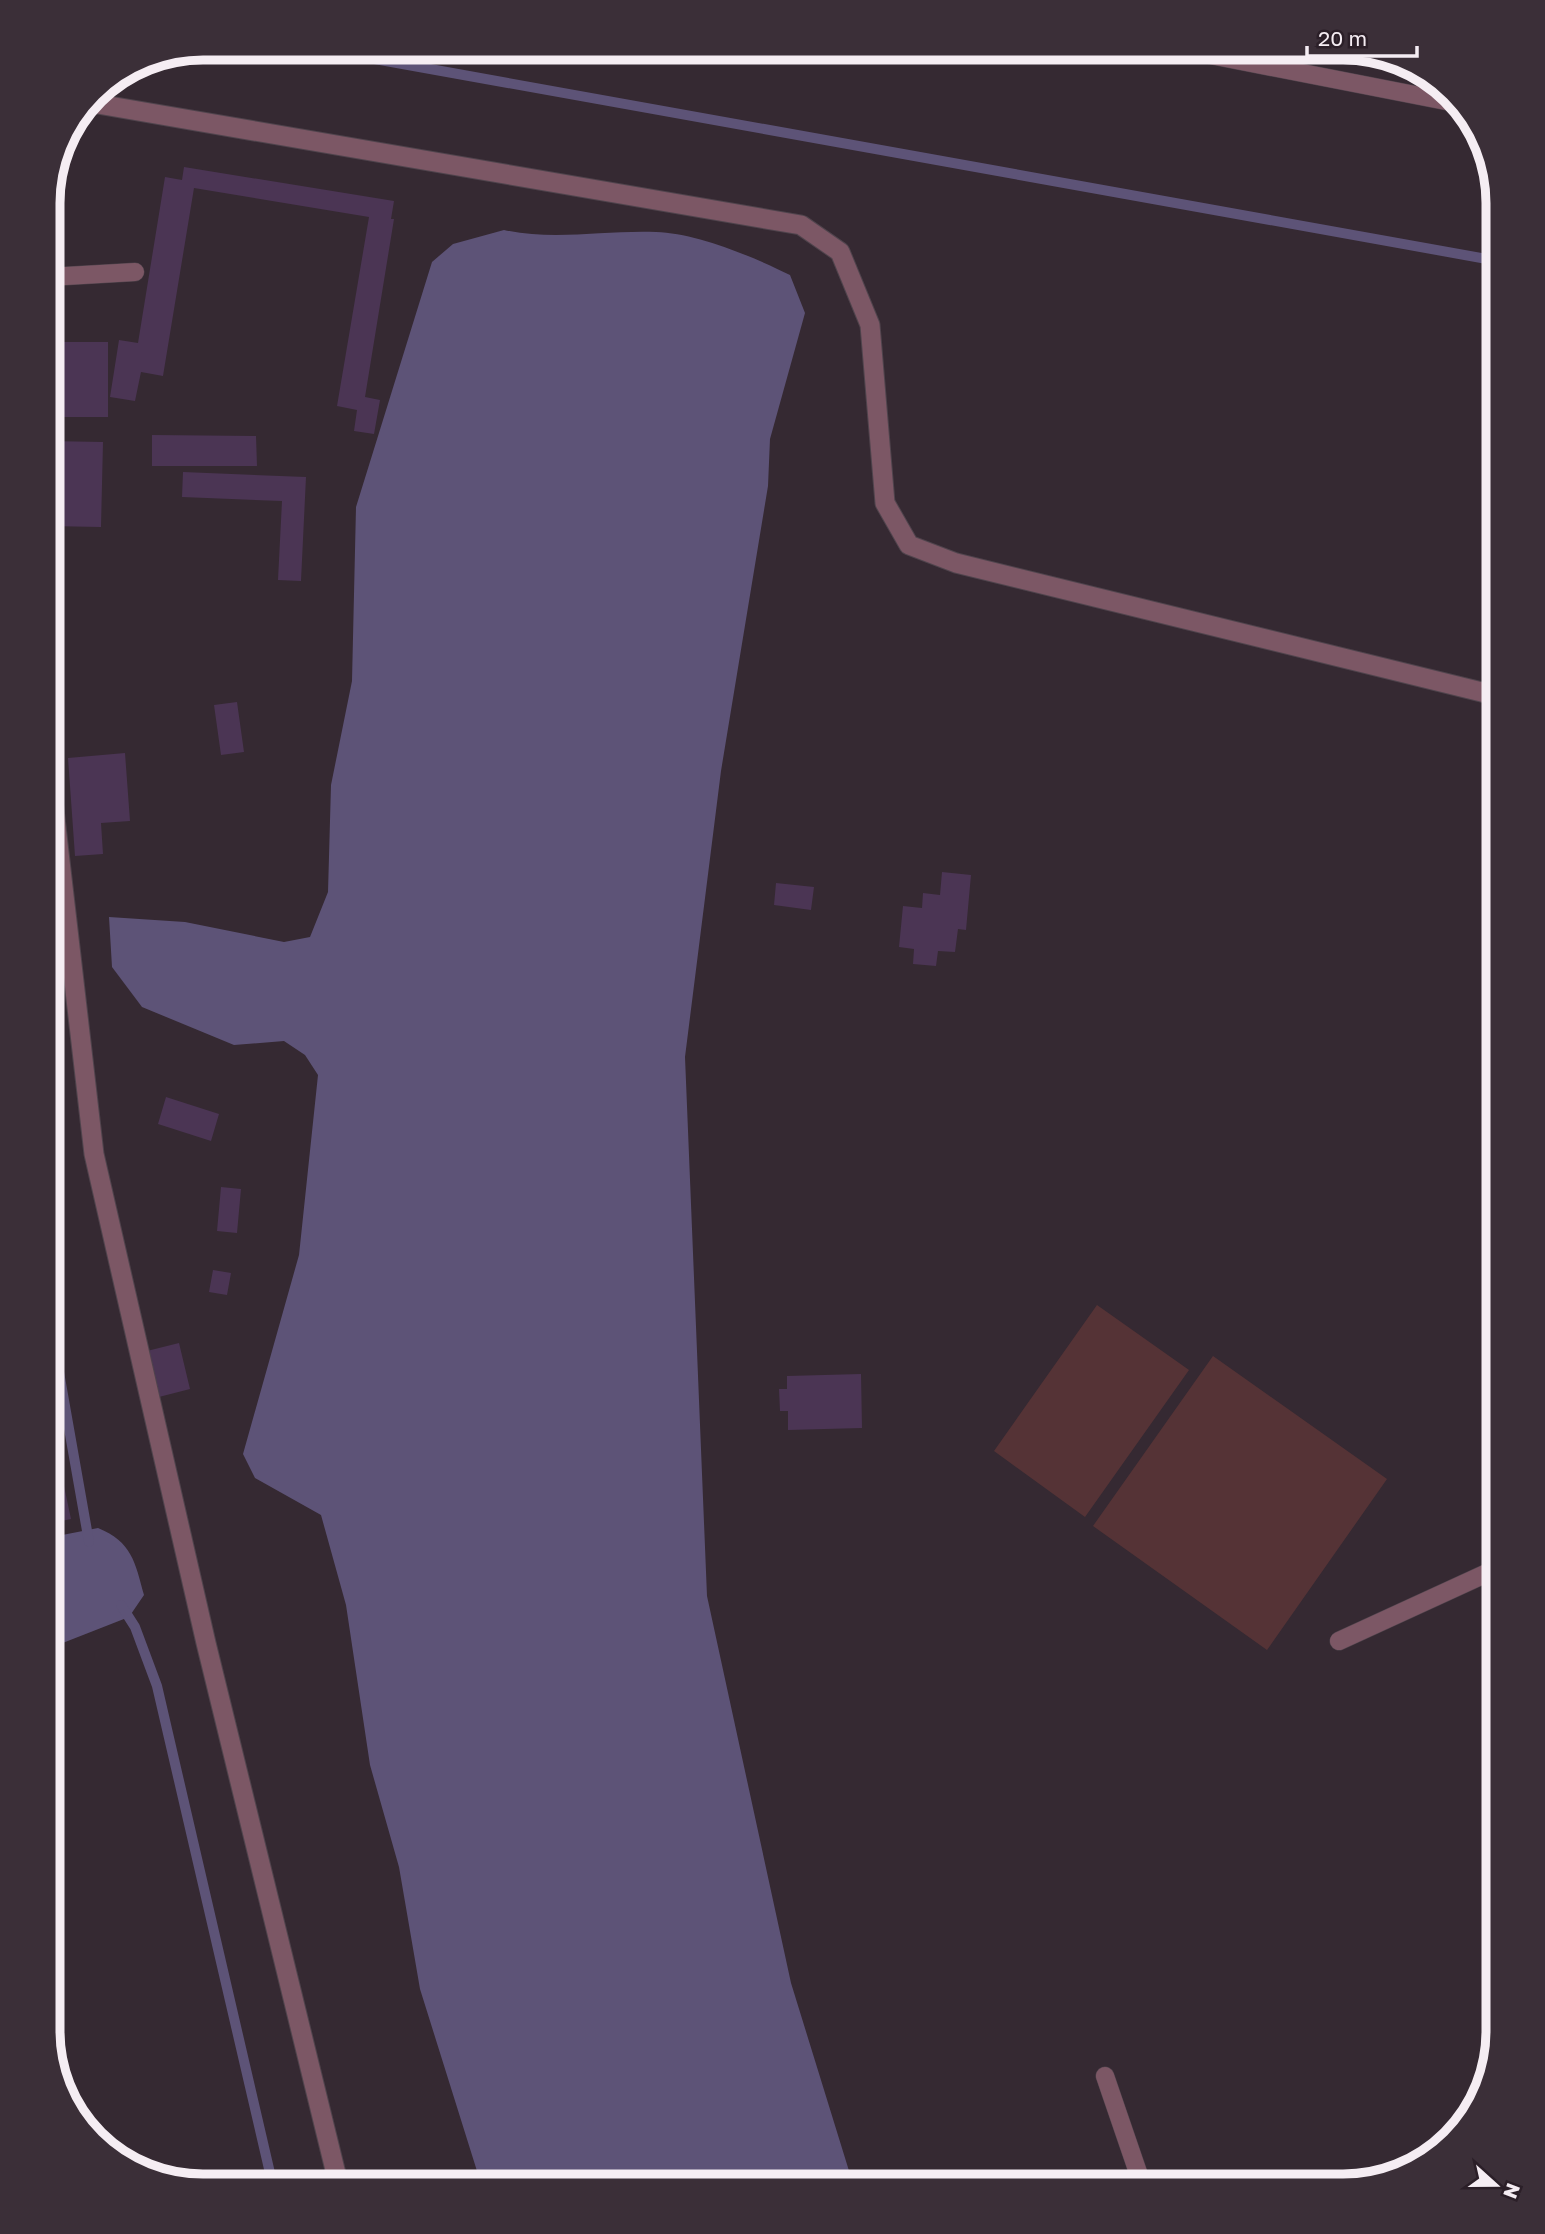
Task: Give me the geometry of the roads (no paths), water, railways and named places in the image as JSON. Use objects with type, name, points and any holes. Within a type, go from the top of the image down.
[{"type":"street","points":[[98,104],[800,225],[840,252],[870,325],[885,503],[909,545],[956,563],[1486,688]]},
{"type":"street","points":[[60,861],[94,1154],[206,1643],[336,2174]]},
{"type":"lane","points":[[1236,60],[1443,101]]},
{"type":"lane","points":[[60,277],[135,272]]},
{"type":"lane","points":[[1339,1641],[1486,1574]]},
{"type":"lane","points":[[1105,2077],[1139,2174]]},
{"type":"waterway","points":[[380,60],[1486,259]]},
{"type":"waterway","points":[[60,1378],[89,1542]]},
{"type":"waterway","points":[[121,1605],[135,1627],[157,1686],[270,2174]]}]
